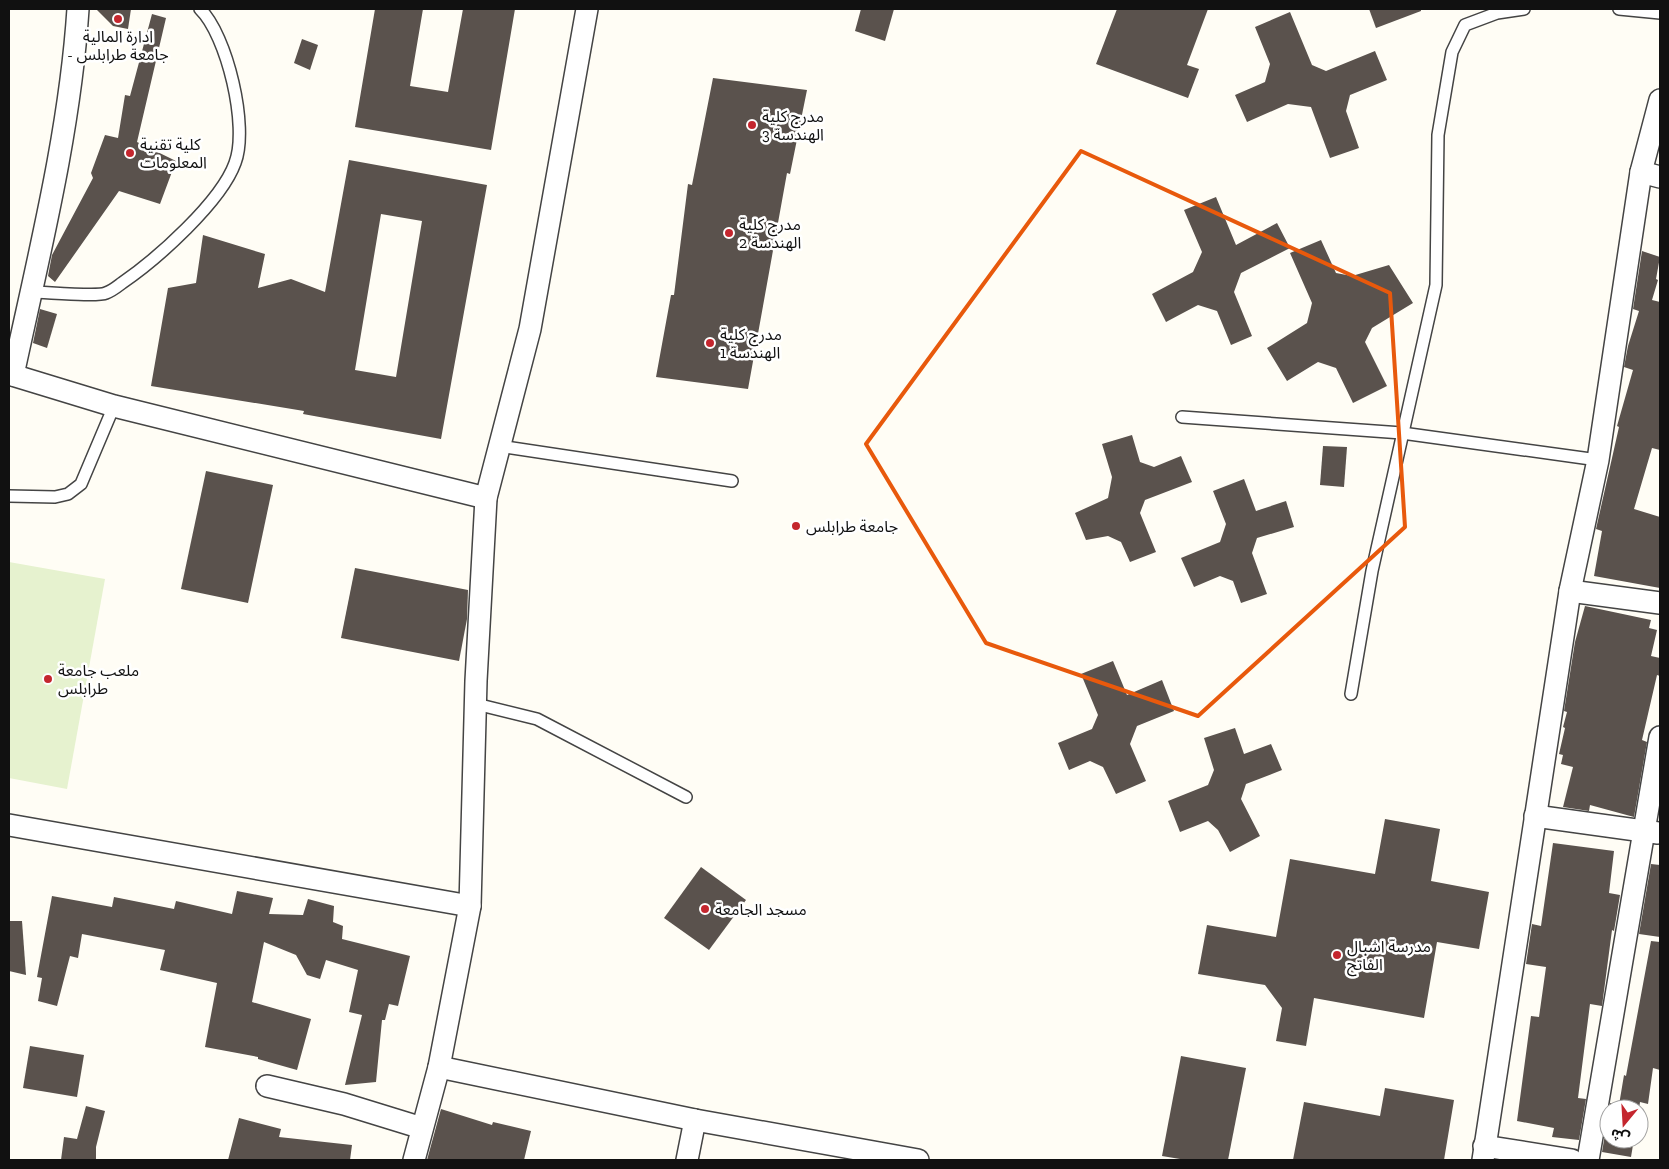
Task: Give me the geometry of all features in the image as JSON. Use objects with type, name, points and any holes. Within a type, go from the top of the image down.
[{"type":"street","points":[[78,9],[73,71],[52,192],[11,374],[114,406],[486,498]]},
{"type":"street","points":[[414,1160],[438,1068],[470,906],[476,704],[486,498],[530,329],[587,9]]},
{"type":"street","points":[[1572,1160],[1483,1153],[1570,591],[1598,460],[1651,175],[1660,100]]},
{"type":"street","points":[[1570,591],[1660,603]]},
{"type":"street","points":[[1588,1160],[1653,832],[1660,737]]},
{"type":"street","points":[[1535,816],[1653,832]]},
{"type":"street","points":[[9,825],[470,906]]},
{"type":"street","points":[[438,1068],[695,1120],[918,1160]]},
{"type":"street","points":[[267,1086],[344,1104],[422,1128]]},
{"type":"street","points":[[687,1160],[695,1120]]},
{"type":"lane","points":[[31,292],[106,294],[139,272],[190,226],[218,191],[236,162],[240,119],[227,57],[200,9]]},
{"type":"lane","points":[[1351,694],[1372,571],[1436,285],[1438,135],[1452,52],[1465,25],[1497,13],[1524,9]]},
{"type":"lane","points":[[1619,9],[1660,13]]},
{"type":"lane","points":[[9,496],[55,497],[68,494],[81,484],[114,406]]},
{"type":"lane","points":[[1182,417],[1402,433],[1598,460]]},
{"type":"lane","points":[[499,446],[732,481]]},
{"type":"lane","points":[[476,704],[537,719],[686,797]]},
{"type":"highlighted area","points":[[1081,151],[1390,293],[1405,527],[1198,716],[986,643],[866,444]]},
{"type":"green space","name":"ملعب جامعة طرابلس","points":[[9,562],[105,579],[67,789],[9,778]]},
{"type":"building","name":"ادارة المالية - جامعة طرابلس","points":[[96,9],[131,9],[128,29],[113,26]]},
{"type":"building","points":[[375,9],[423,9],[410,86],[448,92],[463,9],[515,9],[491,150],[355,127]]},
{"type":"building","points":[[861,9],[894,9],[885,41],[855,31]]},
{"type":"building","points":[[1117,9],[1208,9],[1187,65],[1199,69],[1188,98],[1096,64]]},
{"type":"building","points":[[1369,9],[1421,9],[1421,11],[1376,28]]},
{"type":"building","points":[[1290,12],[1312,65],[1326,71],[1375,51],[1387,80],[1350,95],[1346,111],[1359,148],[1330,158],[1311,107],[1288,104],[1247,122],[1235,95],[1265,82],[1270,64],[1255,27]]},
{"type":"building","points":[[152,14],[166,18],[137,142],[176,161],[160,204],[119,191],[55,282],[48,276],[52,255],[93,178],[91,173],[105,135],[118,138],[125,95],[130,96]]},
{"type":"building","points":[[302,39],[318,45],[310,70],[294,63]]},
{"type":"building","points":[[713,78],[807,90],[790,174],[787,173],[748,389],[656,377],[671,295],[674,295],[688,184],[692,185]]},
{"type":"building","points":[[349,160],[487,185],[441,439],[303,414],[304,411],[151,386],[168,288],[196,283],[203,235],[265,254],[258,288],[291,279],[325,292]],"holes":[[[381,214],[422,221],[396,377],[355,370]]]},
{"type":"building","points":[[1216,197],[1236,245],[1277,223],[1290,248],[1241,273],[1234,292],[1252,336],[1231,345],[1217,311],[1198,305],[1166,322],[1152,294],[1193,272],[1202,252],[1184,210]]},
{"type":"building","points":[[1321,240],[1336,273],[1352,276],[1389,265],[1413,303],[1372,328],[1365,342],[1387,386],[1353,403],[1336,368],[1318,362],[1287,381],[1267,348],[1307,323],[1312,303],[1290,253]]},
{"type":"building","points":[[1642,251],[1660,257],[1656,279],[1658,280],[1652,300],[1660,302],[1660,450],[1652,448],[1634,509],[1660,517],[1660,588],[1594,576],[1602,531],[1596,529],[1619,427],[1617,426],[1633,370],[1624,367],[1628,346],[1639,311],[1633,309]]},
{"type":"building","points":[[40,309],[57,314],[47,348],[33,343]]},
{"type":"building","points":[[1132,435],[1140,462],[1154,467],[1181,456],[1192,482],[1145,500],[1140,513],[1156,552],[1130,562],[1121,542],[1108,536],[1086,540],[1075,513],[1108,498],[1112,477],[1102,444]]},
{"type":"building","points":[[1323,446],[1347,447],[1344,487],[1320,485]]},
{"type":"building","points":[[206,471],[273,485],[248,603],[181,589]]},
{"type":"building","points":[[1244,479],[1256,511],[1286,501],[1294,527],[1257,538],[1252,553],[1267,594],[1241,603],[1233,581],[1220,576],[1194,587],[1181,558],[1220,542],[1226,524],[1213,491]]},
{"type":"building","points":[[355,568],[468,590],[467,619],[459,661],[341,638]]},
{"type":"building","points":[[1585,606],[1651,620],[1649,628],[1657,630],[1651,656],[1660,658],[1660,676],[1657,675],[1642,740],[1647,742],[1634,817],[1590,805],[1589,811],[1563,807],[1573,767],[1561,764],[1563,755],[1559,754],[1565,728],[1563,727],[1567,712],[1564,711],[1575,642]]},
{"type":"building","points":[[1113,661],[1127,695],[1162,680],[1174,711],[1137,726],[1130,744],[1146,781],[1116,794],[1103,767],[1090,761],[1069,770],[1058,743],[1092,729],[1098,715],[1081,674]]},
{"type":"building","points":[[1235,728],[1244,754],[1271,744],[1282,770],[1246,784],[1241,799],[1260,836],[1230,852],[1218,830],[1208,821],[1180,832],[1168,801],[1208,785],[1214,770],[1204,738]]},
{"type":"building","points":[[1385,819],[1440,829],[1431,881],[1489,892],[1479,949],[1437,942],[1424,1018],[1314,998],[1306,1046],[1276,1041],[1282,1008],[1265,985],[1198,974],[1207,925],[1276,937],[1290,859],[1375,874]]},
{"type":"building","points":[[1553,843],[1614,851],[1609,893],[1620,895],[1614,931],[1612,930],[1602,1006],[1590,1004],[1578,1098],[1586,1099],[1579,1140],[1552,1137],[1554,1128],[1517,1121],[1531,1016],[1539,1017],[1546,967],[1526,964],[1532,924],[1541,926]]},
{"type":"building","points":[[1651,864],[1660,865],[1660,937],[1639,934]]},
{"type":"building","name":"مسجد الجامعة","points":[[701,867],[746,900],[709,950],[664,918]]},
{"type":"building","points":[[237,891],[273,898],[269,914],[303,915],[308,899],[334,906],[333,922],[343,926],[342,939],[410,956],[398,1006],[389,1004],[385,1020],[382,1020],[376,1082],[345,1085],[362,1015],[349,1012],[358,970],[326,960],[320,979],[307,975],[296,955],[264,942],[252,1002],[311,1019],[297,1070],[258,1059],[258,1057],[205,1047],[217,983],[160,970],[165,950],[82,934],[78,958],[70,956],[57,1006],[38,1001],[42,978],[37,977],[52,896],[112,907],[114,897],[174,909],[176,901],[232,914]]},
{"type":"building","points":[[9,921],[22,921],[26,975],[9,971]]},
{"type":"building","points":[[1651,941],[1660,942],[1660,1070],[1653,1068],[1649,1099],[1620,1099],[1624,1075],[1626,1076]]},
{"type":"building","points":[[30,1046],[84,1055],[77,1097],[23,1088]]},
{"type":"building","points":[[1181,1056],[1246,1068],[1228,1160],[1186,1160],[1162,1156]]},
{"type":"building","points":[[1385,1088],[1454,1100],[1444,1160],[1293,1160],[1304,1102],[1380,1116]]},
{"type":"building","points":[[86,1106],[105,1111],[96,1147],[96,1160],[61,1160],[64,1137],[77,1139]]},
{"type":"building","points":[[441,1109],[492,1125],[493,1122],[531,1131],[524,1160],[427,1160]]},
{"type":"building","points":[[239,1118],[281,1129],[279,1137],[352,1145],[350,1160],[228,1160]]},
{"type":"building","points":[[1603,1149],[1632,1149],[1631,1157],[1602,1152]]},
{"type":"place","name":"ادارة المالية - جامعة طرابلس","points":[[118,19]]},
{"type":"place","name":"مدرج كلية الهندسة 3","points":[[752,125]]},
{"type":"place","name":"كلية تقنية المعلومات","points":[[130,153]]},
{"type":"place","name":"مدرج كلية الهندسة 2","points":[[729,233]]},
{"type":"place","name":"مدرج كلية الهندسة 1","points":[[710,343]]},
{"type":"place","name":"جامعة طرابلس","points":[[796,526]]},
{"type":"place","name":"ملعب جامعة طرابلس","points":[[48,679]]},
{"type":"place","name":"مسجد الجامعة","points":[[705,909]]},
{"type":"place","name":"مدرسة اشبال الفاتح","points":[[1337,955]]}]
